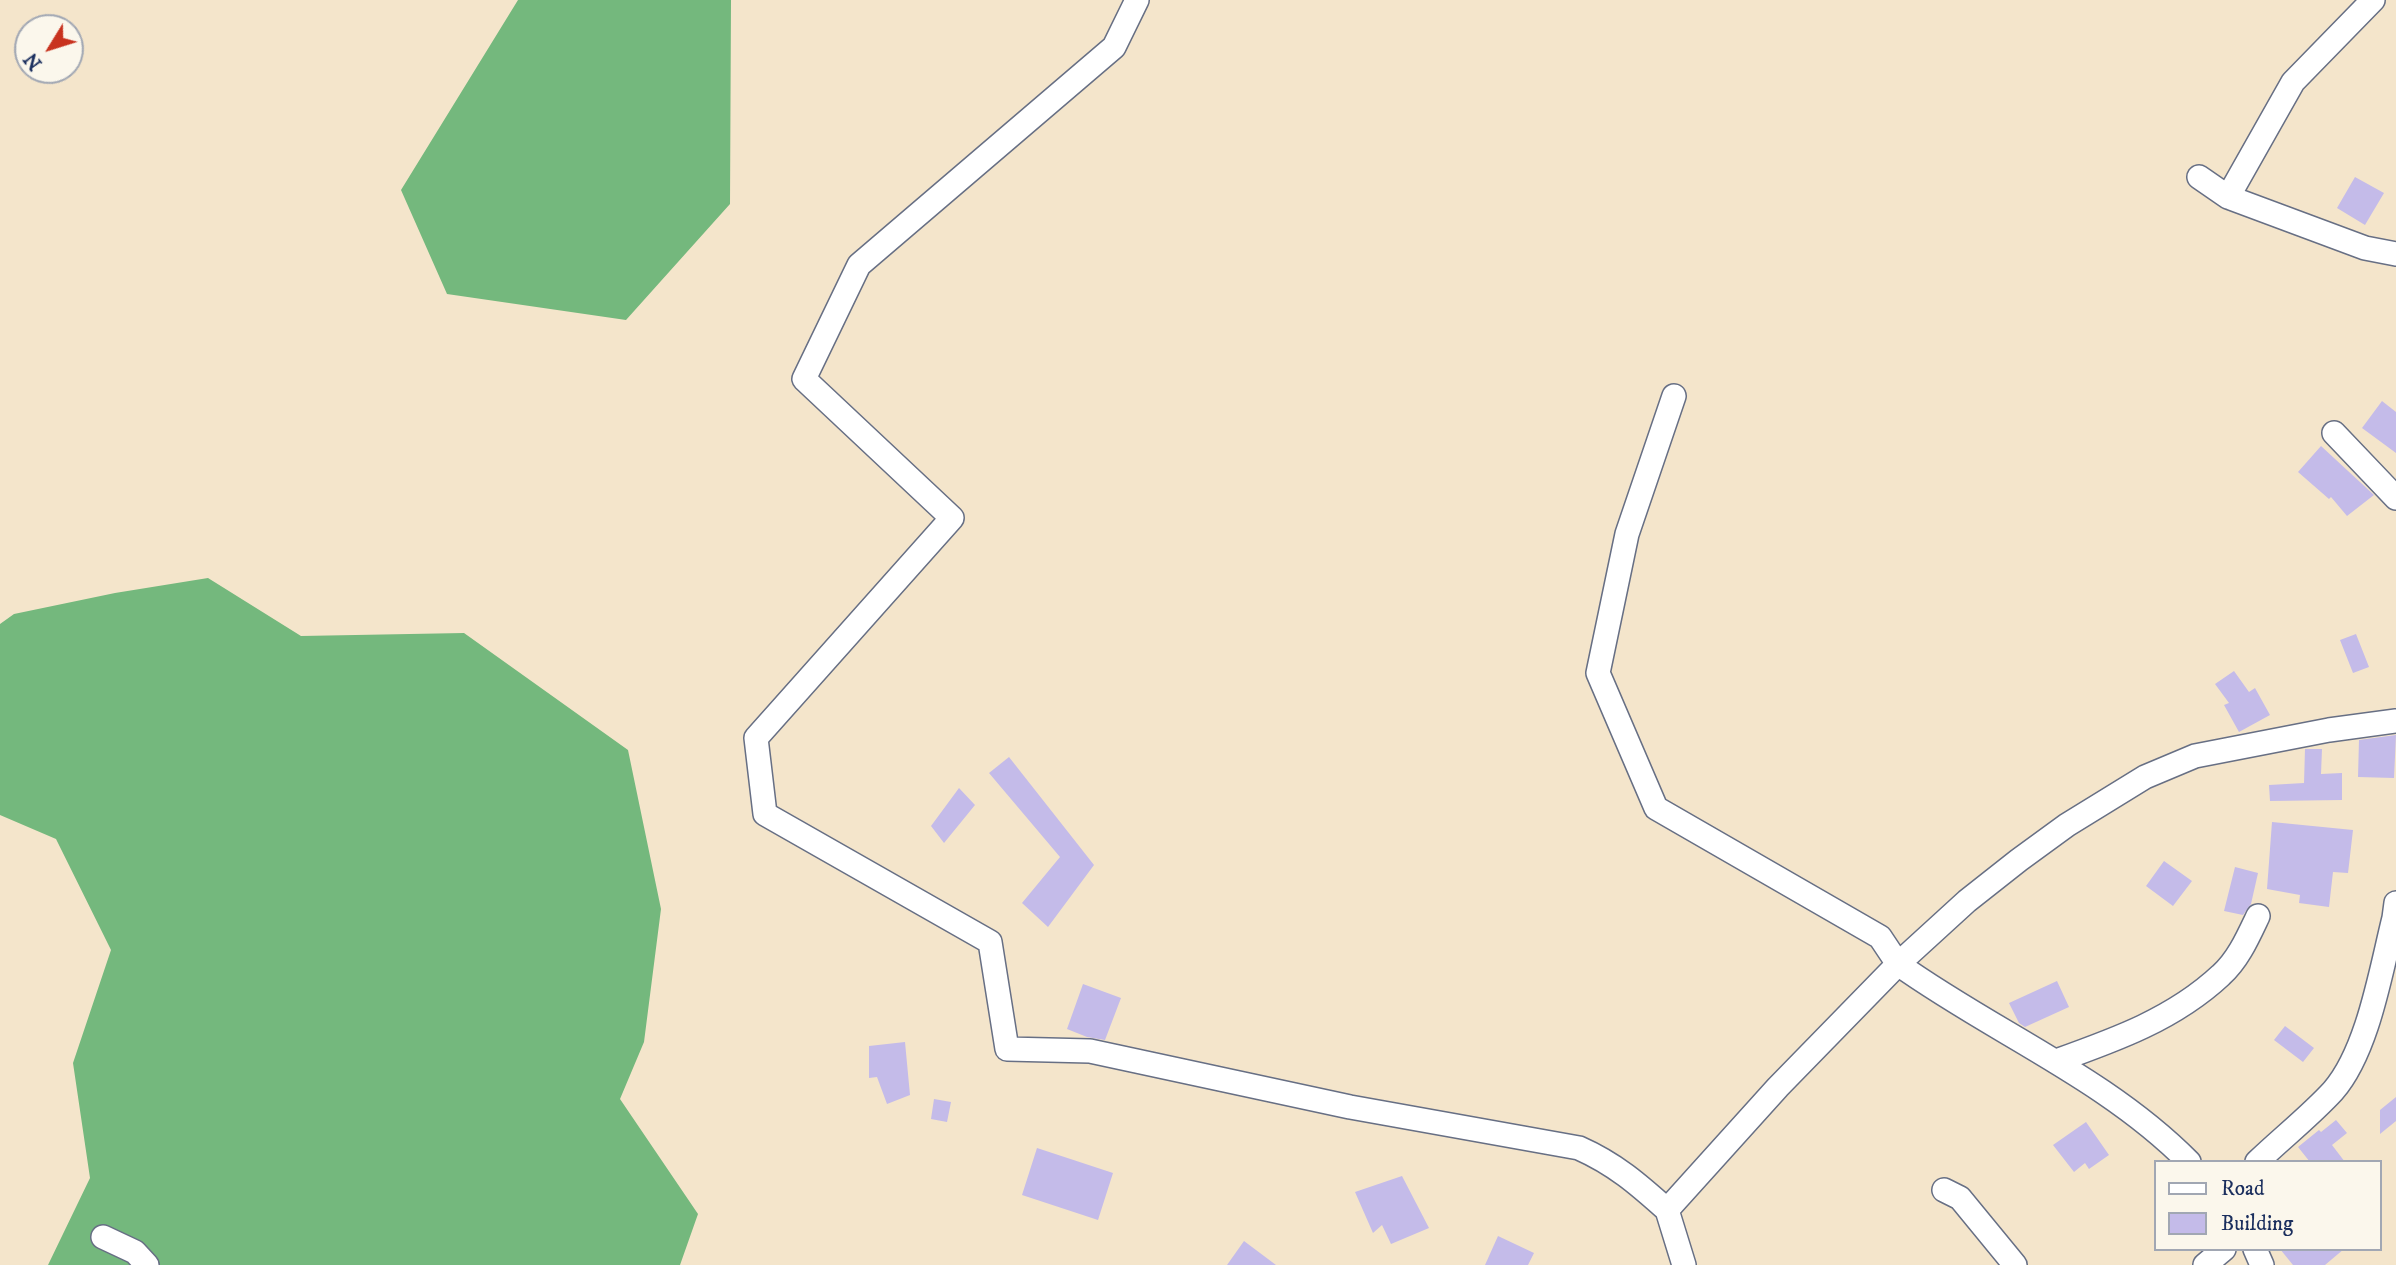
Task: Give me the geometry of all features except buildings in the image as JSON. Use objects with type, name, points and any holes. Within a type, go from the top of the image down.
[{"type":"street","points":[[1138,0],[1114,47],[859,265],[804,379],[952,518],[756,738],[765,814],[990,942],[1007,1049],[1090,1051],[1350,1107],[1579,1148],[1604,1159],[1627,1174],[1667,1210],[1684,1265]]},
{"type":"street","points":[[2228,197],[2293,82],[2373,0]]},
{"type":"street","points":[[2199,177],[2228,197],[2365,248],[2396,254]]},
{"type":"street","points":[[1674,396],[1627,534],[1598,673],[1656,808],[1880,937],[1898,964],[1965,1010],[2056,1061],[2171,1143],[2187,1160]]},
{"type":"street","points":[[2334,433],[2396,498]]},
{"type":"street","points":[[1667,1210],[1778,1087],[1898,964],[1967,901],[2067,825],[2157,771],[2195,756],[2329,730],[2396,721]]},
{"type":"street","points":[[2259,1160],[2334,1090],[2352,1061],[2365,1030],[2396,903]]},
{"type":"street","points":[[2056,1061],[2119,1039],[2168,1015],[2222,975],[2242,948],[2258,916]]},
{"type":"street","points":[[1944,1190],[1960,1198],[2015,1265]]},
{"type":"street","points":[[103,1237],[135,1252],[147,1265]]},
{"type":"street","points":[[2205,1265],[2222,1251]]},
{"type":"green space","points":[[518,0],[731,0],[730,204],[626,320],[447,294],[401,190]]},
{"type":"green space","points":[[208,578],[301,636],[464,633],[628,750],[661,909],[644,1042],[620,1099],[698,1214],[680,1265],[48,1265],[90,1178],[73,1063],[111,950],[56,839],[0,815],[0,624],[14,614],[115,593]]}]
